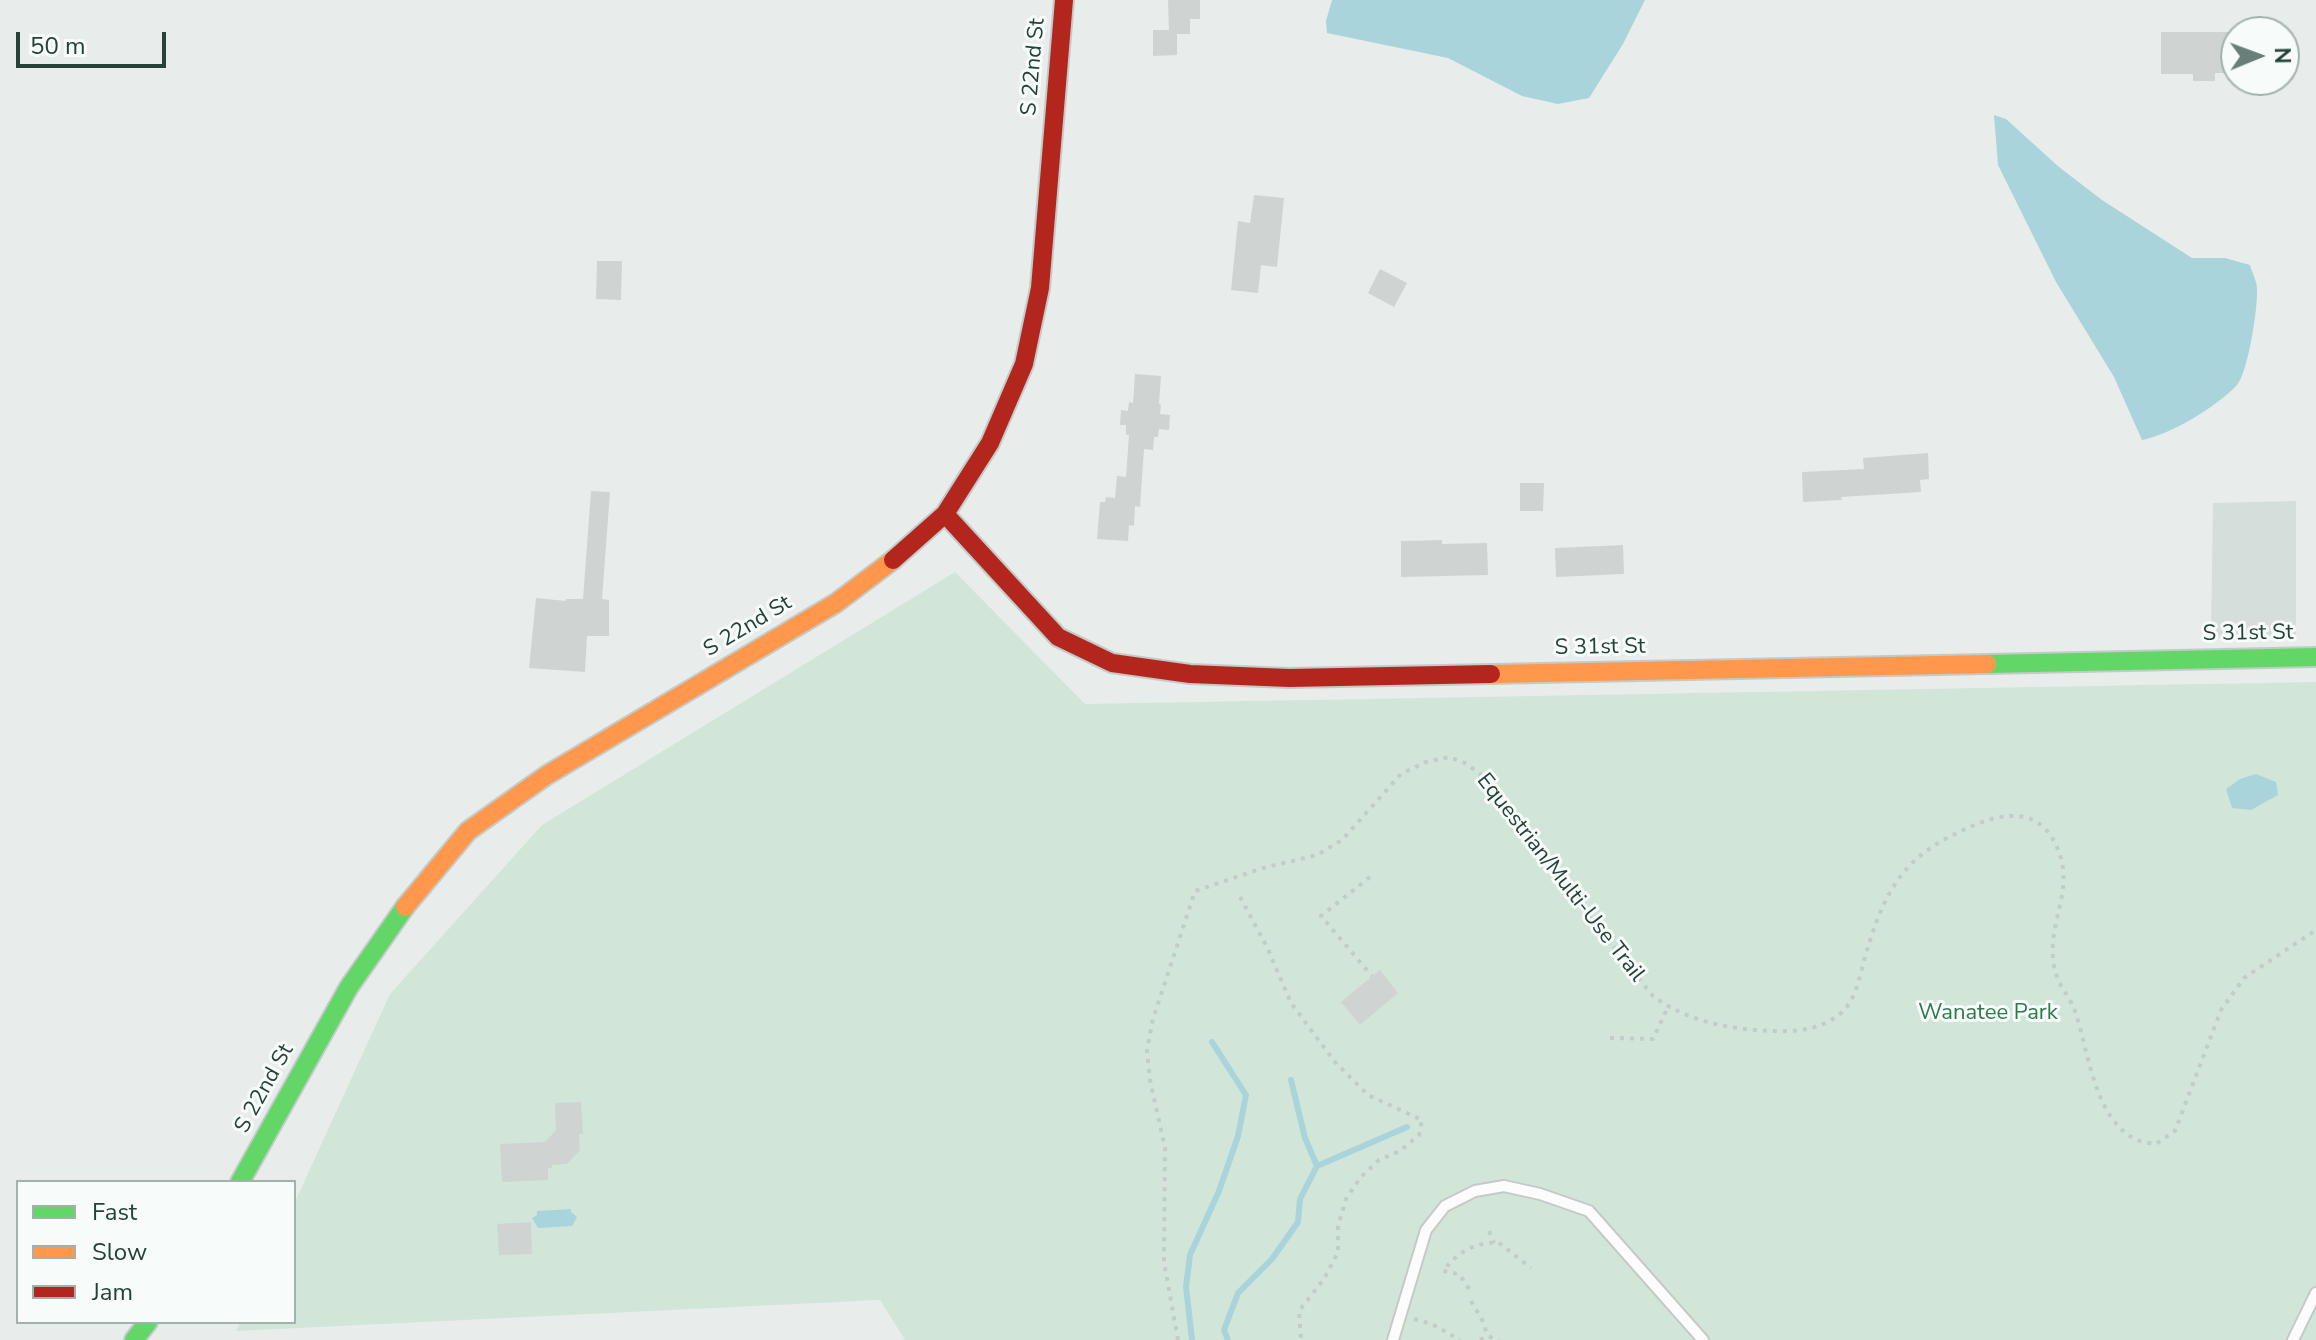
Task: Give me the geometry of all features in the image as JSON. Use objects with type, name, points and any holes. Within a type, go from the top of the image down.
[{"type":"street","name":"S 22nd St","points":[[241,1180],[349,987],[412,896],[468,831],[547,775],[836,603],[902,553],[945,514],[990,443],[1024,364],[1040,288],[1064,0]]},
{"type":"street","name":"S 31st St","points":[[945,514],[1058,637],[1112,663],[1190,674],[1289,678],[2316,657]]},
{"type":"street","points":[[134,1340],[146,1324]]},
{"type":"lane","points":[[1393,1340],[1426,1230],[1445,1206],[1475,1191],[1504,1186],[1540,1194],[1589,1211],[1703,1340]]},
{"type":"lane","points":[[2293,1340],[2316,1293]]},
{"type":"path","name":"Equestrian/Multi-Use Trail","points":[[1178,1340],[1164,1262],[1162,1202],[1165,1148],[1150,1080],[1147,1050],[1153,1019],[1195,891],[1250,872],[1317,855],[1342,840],[1401,774],[1426,762],[1449,757],[1465,763],[1487,779],[1569,892],[1653,996],[1668,1007],[1703,1021],[1742,1029],[1786,1032],[1824,1024],[1844,1011],[1853,997],[1874,925],[1905,867],[1930,846],[1980,822],[2013,815],[2029,818],[2046,829],[2056,845],[2064,872],[2053,954],[2056,978],[2076,1012],[2087,1061],[2105,1106],[2117,1125],[2134,1139],[2156,1144],[2175,1131],[2221,1010],[2244,978],[2316,930]]},
{"type":"path","points":[[1370,877],[1321,916],[1372,976]]},
{"type":"path","points":[[1240,897],[1267,947],[1291,1003],[1335,1062],[1368,1095],[1422,1120],[1419,1135],[1400,1151],[1379,1160],[1360,1178],[1346,1199],[1338,1226],[1338,1252],[1324,1279],[1299,1311],[1301,1340]]},
{"type":"path","points":[[1610,1038],[1653,1039],[1668,1007]]},
{"type":"path","points":[[1489,1231],[1494,1243]]},
{"type":"path","points":[[1469,1289],[1459,1274],[1443,1271],[1458,1253],[1478,1244],[1498,1242],[1531,1268]]},
{"type":"path","points":[[1471,1301],[1484,1323],[1487,1336]]},
{"type":"path","points":[[1400,1315],[1432,1324],[1460,1340]]},
{"type":"path","points":[[1480,1340],[1487,1336],[1499,1340]]},
{"type":"shaded area","points":[[2296,501],[2296,636],[2211,638],[2213,503]]},
{"type":"green space","name":"Wanatee Park","points":[[955,572],[1085,704],[2316,682],[2316,1340],[905,1340],[880,1300],[236,1331],[239,1324],[296,1324],[296,1200],[390,994],[542,825]]},
{"type":"water","points":[[1332,0],[1645,0],[1623,44],[1589,98],[1558,104],[1522,96],[1448,58],[1327,33],[1326,21]]},
{"type":"water","points":[[1994,115],[2006,119],[2059,167],[2102,200],[2192,258],[2225,258],[2250,265],[2257,298],[2248,354],[2237,385],[2218,402],[2180,426],[2142,440],[2114,377],[2056,282],[1998,165]]},
{"type":"water","points":[[2256,774],[2276,782],[2278,795],[2251,810],[2232,808],[2226,789],[2240,779]]},
{"type":"water","points":[[571,1209],[577,1217],[572,1226],[538,1228],[532,1218],[537,1211]]},
{"type":"building","points":[[1168,0],[1200,0],[1200,19],[1190,19],[1190,34],[1177,34],[1177,55],[1153,56],[1153,30],[1169,30]]},
{"type":"building","points":[[2161,32],[2220,32],[2220,73],[2215,73],[2215,81],[2193,81],[2193,74],[2161,74]]},
{"type":"building","points":[[1254,195],[1284,198],[1277,267],[1261,265],[1258,293],[1231,290],[1238,221],[1250,223]]},
{"type":"building","points":[[597,261],[622,261],[621,300],[596,299]]},
{"type":"building","points":[[1380,269],[1407,283],[1394,307],[1368,293]]},
{"type":"building","points":[[1135,374],[1161,376],[1160,414],[1170,415],[1169,430],[1159,429],[1158,437],[1154,437],[1153,450],[1144,449],[1140,507],[1135,506],[1134,526],[1129,525],[1128,541],[1097,539],[1100,502],[1105,502],[1106,497],[1115,498],[1117,476],[1126,477],[1129,435],[1126,435],[1126,425],[1120,425],[1121,410],[1128,411],[1129,402],[1133,403]]},
{"type":"building","points":[[1928,453],[1929,479],[1920,480],[1921,492],[1803,502],[1802,472],[1864,469],[1863,458]]},
{"type":"building","points":[[1520,483],[1544,483],[1543,511],[1520,511]]},
{"type":"building","points":[[591,491],[610,492],[602,599],[609,600],[609,636],[587,636],[585,672],[529,668],[536,598],[583,599]]},
{"type":"building","points":[[1442,540],[1442,544],[1487,543],[1488,575],[1401,577],[1401,541]]},
{"type":"building","points":[[1623,545],[1624,574],[1556,577],[1555,548]]},
{"type":"building","points":[[1380,970],[1398,993],[1360,1025],[1341,1002]]},
{"type":"building","points":[[581,1102],[583,1134],[579,1134],[580,1150],[567,1164],[548,1168],[548,1180],[502,1182],[500,1144],[545,1142],[556,1130],[555,1103]]},
{"type":"building","points":[[531,1222],[532,1254],[499,1255],[497,1224]]},
{"type":"waterway","points":[[1192,1340],[1186,1287],[1190,1255],[1219,1191],[1238,1136],[1246,1095],[1212,1042]]},
{"type":"waterway","points":[[1291,1080],[1305,1138],[1317,1166]]},
{"type":"waterway","points":[[1228,1340],[1224,1330],[1238,1293],[1272,1259],[1298,1222],[1300,1199],[1317,1166],[1407,1127]]},
{"type":"traffic: fast","points":[[1987,664],[2316,657]]},
{"type":"traffic: fast","points":[[241,1180],[349,987],[405,907]]},
{"type":"traffic: fast","points":[[134,1340],[146,1324]]},
{"type":"traffic: slow","points":[[405,907],[468,831],[547,775],[836,603],[893,560]]},
{"type":"traffic: slow","points":[[1491,674],[1987,664]]},
{"type":"traffic: jam","points":[[893,560],[945,514],[990,443],[1024,364],[1040,288],[1064,0]]},
{"type":"traffic: jam","points":[[945,514],[1058,637],[1112,663],[1190,674],[1289,678],[1491,674]]}]
